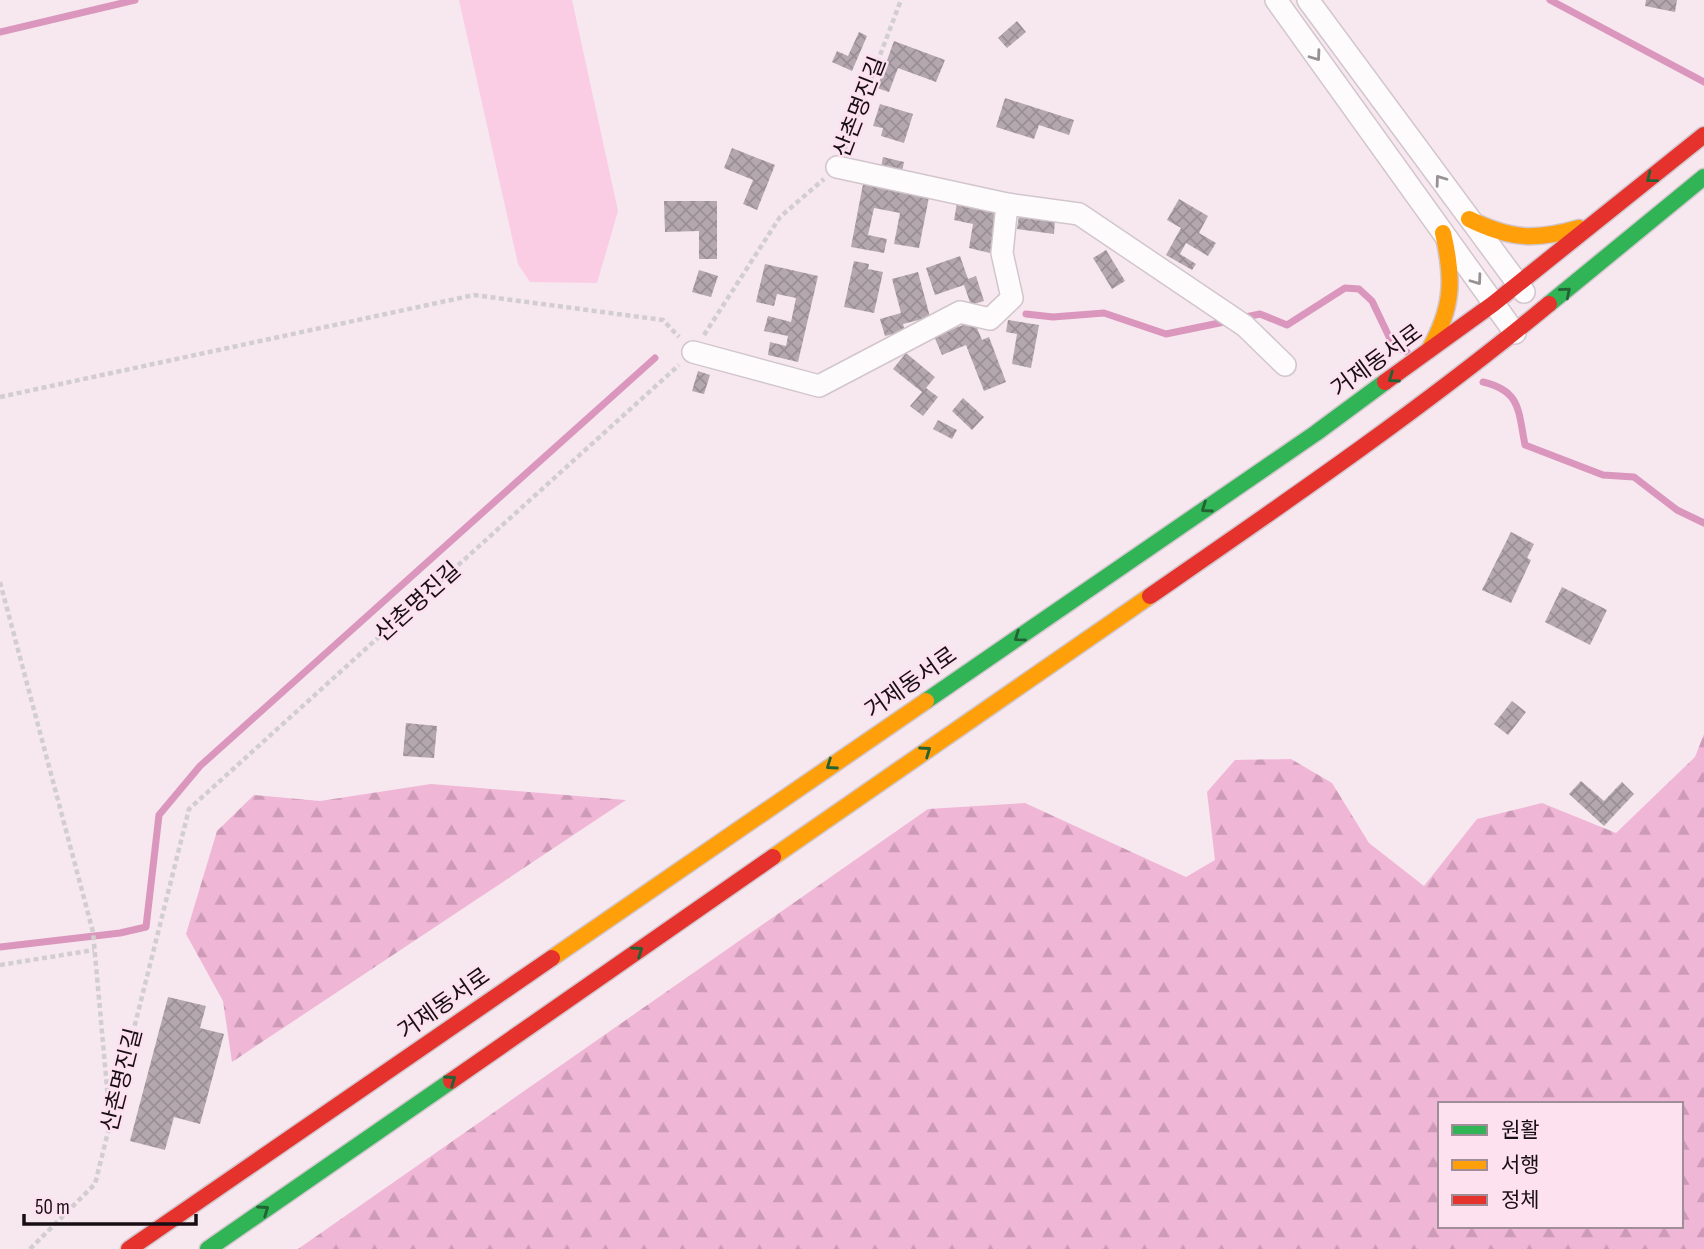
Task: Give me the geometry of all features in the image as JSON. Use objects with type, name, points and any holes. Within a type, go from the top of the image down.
[{"type":"main road","name":"거제동서로","points":[[129,1249],[1316,433],[1493,304],[1704,135]]},
{"type":"main road","points":[[208,1249],[1334,468],[1541,313],[1704,177]]},
{"type":"main road","points":[[1469,219],[1508,237],[1527,238],[1548,237],[1592,224]]},
{"type":"main road","points":[[1428,353],[1438,336],[1452,296],[1452,278],[1443,233]]},
{"type":"street","points":[[1276,0],[1515,333]]},
{"type":"street","points":[[1308,0],[1541,313]]},
{"type":"street","points":[[837,167],[1007,204],[1079,214],[1217,305],[1245,326],[1285,365]]},
{"type":"street","points":[[694,352],[819,386],[960,313],[990,318],[1012,298],[1003,253],[1007,204]]},
{"type":"path","name":"산촌명진길","points":[[30,1249],[95,1184],[190,809],[694,352],[780,217],[837,167],[901,0]]},
{"type":"path","points":[[0,397],[474,295],[663,320],[694,352]]},
{"type":"path","points":[[0,582],[93,932],[110,1126]]},
{"type":"path","points":[[0,965],[94,950]]},
{"type":"shaded area","points":[[459,0],[572,0],[618,211],[597,283],[530,282],[518,264]]},
{"type":"green space","points":[[1704,734],[1704,1249],[298,1249],[928,809],[1025,803],[1186,877],[1215,860],[1207,792],[1235,760],[1291,759],[1332,783],[1369,843],[1424,886],[1477,819],[1542,803],[1616,833],[1695,757]]},
{"type":"green space","points":[[431,784],[626,800],[232,1062],[223,1001],[186,934],[217,831],[254,795],[320,801]]},
{"type":"building","points":[[1646,0],[1677,0],[1675,12],[1645,6]]},
{"type":"building","points":[[1017,21],[1026,32],[1007,48],[998,38]]},
{"type":"building","points":[[859,32],[867,36],[852,71],[832,62],[837,51],[848,56]]},
{"type":"building","points":[[894,41],[945,60],[936,82],[898,68],[889,92],[877,88]]},
{"type":"building","points":[[1005,98],[1074,120],[1069,135],[1039,125],[1034,139],[996,127]]},
{"type":"building","points":[[880,104],[913,114],[904,143],[881,136],[883,128],[873,126]]},
{"type":"building","points":[[732,148],[775,165],[757,210],[743,204],[753,180],[724,168]]},
{"type":"building","points":[[883,157],[904,162],[902,172],[881,167]]},
{"type":"building","points":[[863,184],[929,197],[919,248],[894,244],[900,213],[874,208],[868,235],[887,239],[884,253],[851,247]]},
{"type":"building","points":[[1179,199],[1208,216],[1199,233],[1216,243],[1208,256],[1186,243],[1180,254],[1196,264],[1192,270],[1166,255],[1181,228],[1167,220]]},
{"type":"building","points":[[664,201],[717,201],[717,259],[699,259],[699,231],[665,232]]},
{"type":"building","points":[[957,203],[998,210],[990,253],[969,248],[973,224],[954,220]]},
{"type":"building","points":[[1019,215],[1055,219],[1054,234],[1017,229]]},
{"type":"building","points":[[1106,250],[1125,281],[1112,289],[1093,258]]},
{"type":"building","points":[[960,256],[968,279],[976,276],[984,301],[971,305],[964,285],[935,295],[926,268]]},
{"type":"building","points":[[854,261],[869,264],[868,269],[883,272],[874,313],[844,307]]},
{"type":"building","points":[[765,264],[818,276],[798,362],[768,355],[770,342],[786,346],[788,336],[764,331],[768,316],[791,322],[796,298],[777,294],[774,306],[756,302]]},
{"type":"building","points":[[699,270],[718,276],[711,297],[692,292]]},
{"type":"building","points":[[918,272],[930,317],[903,324],[905,331],[885,336],[880,319],[901,313],[892,279]]},
{"type":"building","points":[[1008,320],[1039,325],[1031,368],[1012,364],[1017,334],[1006,332]]},
{"type":"building","points":[[974,321],[982,340],[989,337],[1006,382],[984,391],[966,345],[942,355],[934,336]]},
{"type":"building","points":[[906,353],[935,377],[926,388],[938,397],[923,416],[910,406],[922,392],[893,369]]},
{"type":"building","points":[[698,371],[710,375],[704,394],[692,391]]},
{"type":"building","points":[[963,398],[984,417],[972,430],[952,411]]},
{"type":"building","points":[[938,420],[957,430],[952,439],[933,429]]},
{"type":"building","points":[[1511,532],[1534,544],[1527,558],[1531,560],[1511,603],[1482,590]]},
{"type":"building","points":[[1562,587],[1607,610],[1590,645],[1545,622]]},
{"type":"building","points":[[1512,701],[1526,712],[1508,735],[1494,724]]},
{"type":"building","points":[[406,723],[437,726],[434,758],[403,756]]},
{"type":"building","points":[[1581,781],[1604,801],[1622,782],[1634,794],[1604,826],[1569,794]]},
{"type":"building","points":[[168,997],[206,1006],[200,1028],[224,1034],[200,1124],[174,1117],[165,1150],[130,1141]]},
{"type":"waterway","points":[[0,32],[135,0]]},
{"type":"waterway","points":[[1550,0],[1704,82]]},
{"type":"waterway","points":[[1241,318],[1260,314],[1287,325],[1345,288],[1359,289],[1372,301],[1393,345],[1407,352]]},
{"type":"waterway","points":[[1026,314],[1053,317],[1104,313],[1166,334],[1229,321]]},
{"type":"waterway","points":[[0,947],[120,933],[146,927],[159,815],[200,766],[655,358]]},
{"type":"waterway","points":[[1483,382],[1505,391],[1516,404],[1525,445],[1603,475],[1634,477],[1677,510],[1704,523]]},
{"type":"traffic: fast","points":[[1549,304],[1704,177]]},
{"type":"traffic: fast","points":[[926,701],[1316,433],[1385,382]]},
{"type":"traffic: fast","points":[[208,1249],[451,1081]]},
{"type":"traffic: slow","points":[[1469,219],[1497,231],[1523,236],[1549,235],[1579,228]]},
{"type":"traffic: slow","points":[[1429,350],[1443,320],[1449,293],[1449,265],[1443,233]]},
{"type":"traffic: slow","points":[[773,857],[1150,596]]},
{"type":"traffic: slow","points":[[552,958],[926,701]]},
{"type":"traffic: jam","points":[[1385,382],[1493,304],[1704,135]]},
{"type":"traffic: jam","points":[[1150,596],[1403,418],[1549,304]]},
{"type":"traffic: jam","points":[[451,1081],[773,857]]},
{"type":"traffic: jam","points":[[129,1249],[552,958]]}]
